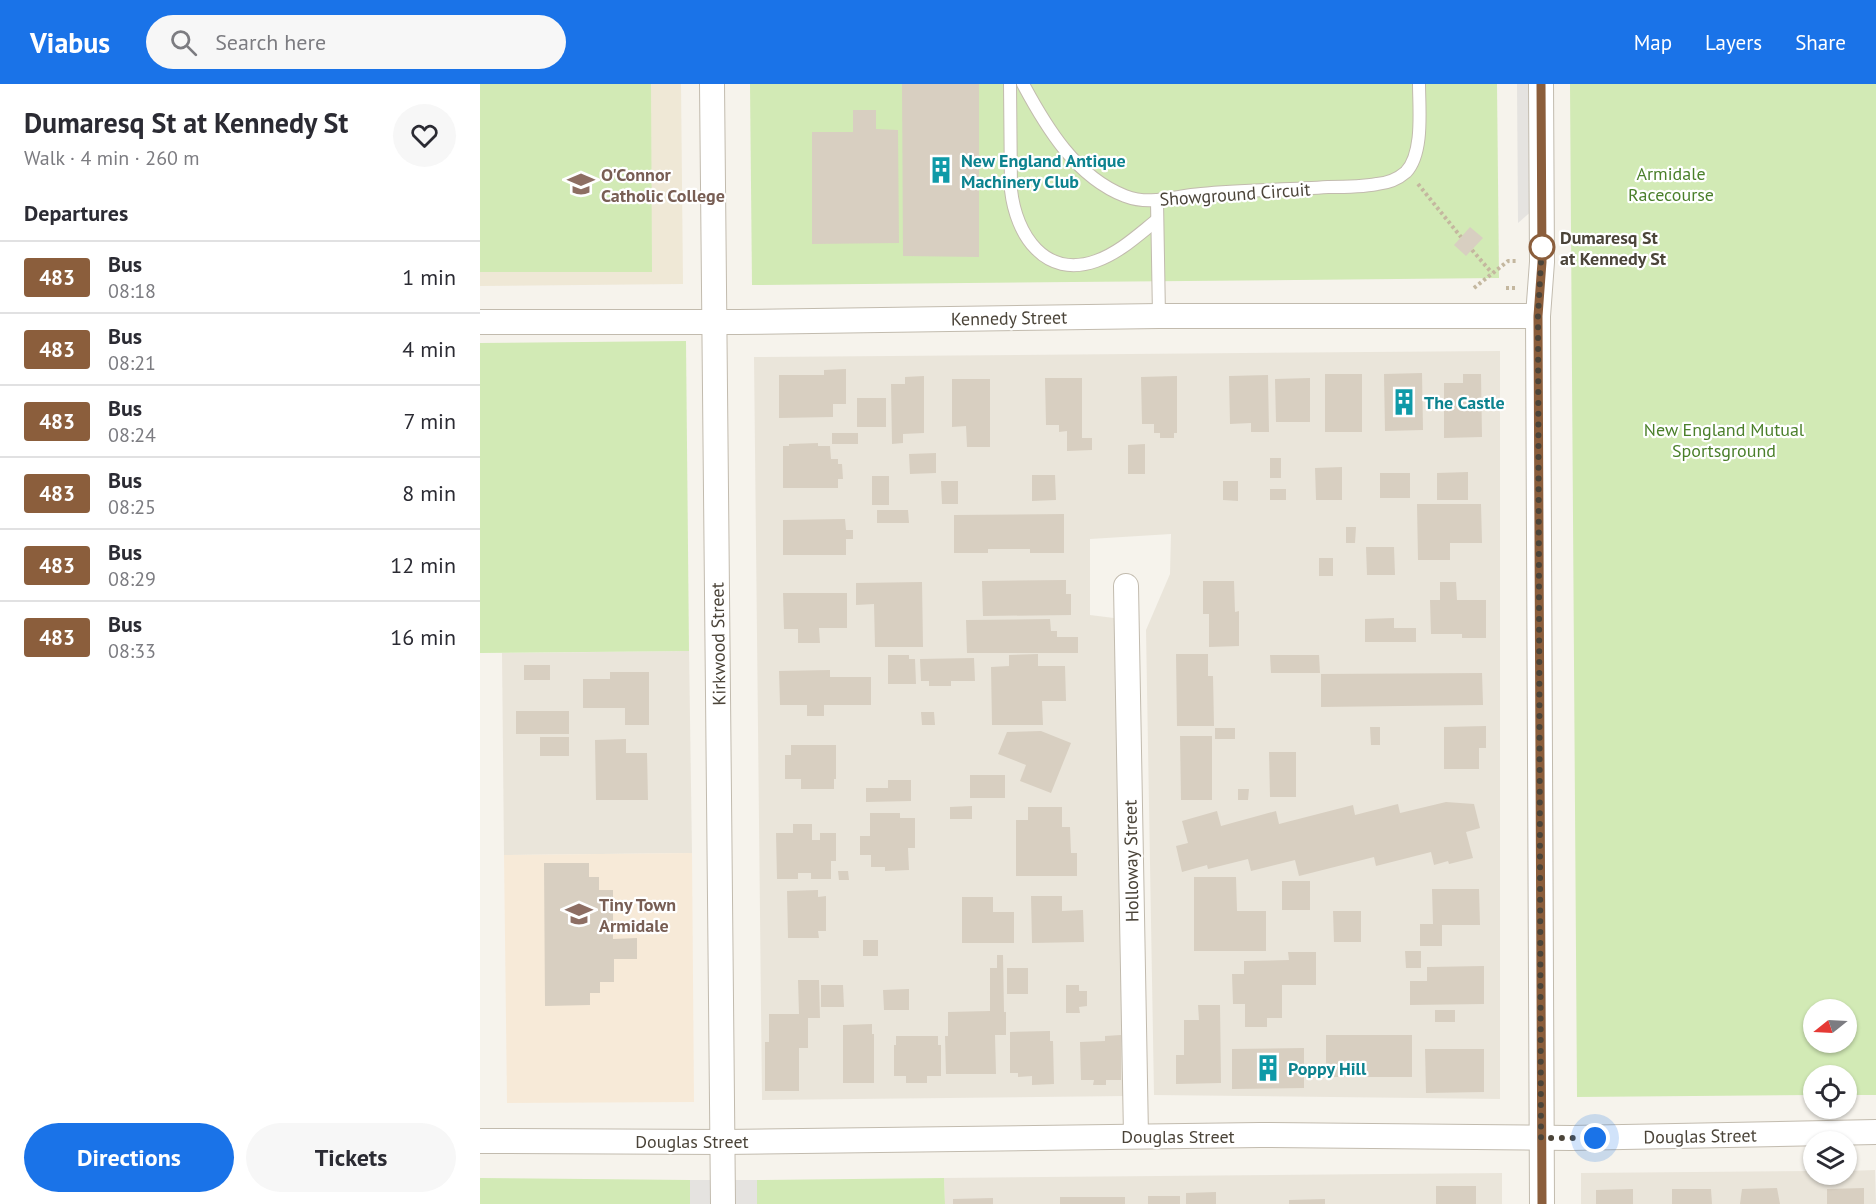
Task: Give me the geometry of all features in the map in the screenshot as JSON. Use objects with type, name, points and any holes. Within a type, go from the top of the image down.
[{"type":"street","name":"Kirkwood Street","points":[[712,84],[723,1204]]},
{"type":"street","points":[[1541,84],[1542,262],[1538,316],[1542,1204]]},
{"type":"street","name":"Kennedy Street","points":[[480,322],[714,322],[1159,316],[1538,316]]},
{"type":"street","name":"Holloway Street","points":[[1126,586],[1136,1136]]},
{"type":"street","name":"Douglas Street","points":[[480,1141],[723,1142],[1136,1136],[1541,1138],[1876,1132]]},
{"type":"lane","points":[[1010,84],[1013,207],[1018,222],[1035,248],[1056,262],[1070,265],[1085,264],[1114,252],[1157,220]]},
{"type":"lane","name":"Showground Circuit","points":[[1023,84],[1045,123],[1061,145],[1086,171],[1124,195],[1141,200],[1156,201],[1199,194],[1376,184],[1394,180],[1407,171]]},
{"type":"lane","points":[[1407,171],[1417,149],[1419,84]]},
{"type":"lane","points":[[1156,201],[1159,316]]},
{"type":"path","points":[[1407,171],[1461,237]]},
{"type":"path","points":[[1472,250],[1492,273]]},
{"type":"path","points":[[1474,288],[1508,261],[1522,261]]},
{"type":"shaded area","name":"O'Connor Catholic College","points":[[480,84],[681,84],[683,284],[480,286]]},
{"type":"shaded area","points":[[1517,84],[1533,84],[1534,209],[1518,223]]},
{"type":"shaded area","points":[[1500,351],[1500,1099],[1154,1095],[1146,630],[1170,574],[1171,534],[1090,539],[1090,615],[1114,618],[1123,955],[1124,1096],[762,1100],[754,357]]},
{"type":"shaded area","points":[[689,651],[692,853],[504,855],[502,653]]},
{"type":"shaded area","points":[[692,853],[694,1102],[507,1103],[504,855]]},
{"type":"shaded area","points":[[1875,1170],[1876,1204],[1581,1204],[1581,1173],[1803,1171],[1803,1185],[1857,1185],[1857,1171]]},
{"type":"shaded area","points":[[1502,1173],[1502,1204],[945,1204],[944,1178]]},
{"type":"shaded area","points":[[690,1180],[757,1180],[757,1204],[690,1204]]},
{"type":"green space","name":"O'Connor Catholic College","points":[[480,84],[651,84],[652,272],[480,272]]},
{"type":"green space","points":[[750,84],[1497,84],[1499,278],[752,285]]},
{"type":"green space","name":"New England Mutual Sportsground","points":[[1570,84],[1876,84],[1876,1095],[1857,1095],[1857,1065],[1803,1065],[1803,1095],[1577,1097]]},
{"type":"green space","points":[[686,341],[689,651],[480,653],[480,343]]},
{"type":"green space","points":[[480,1178],[690,1180],[690,1204],[480,1204]]},
{"type":"green space","points":[[944,1178],[945,1204],[757,1204],[757,1180]]},
{"type":"building","name":"New England Antique Machinery Club","points":[[902,84],[979,84],[979,257],[903,256]]},
{"type":"building","points":[[853,110],[876,110],[876,129],[898,130],[899,243],[812,244],[812,132],[853,132]]},
{"type":"building","points":[[1470,227],[1483,238],[1466,256],[1454,245]]},
{"type":"building","points":[[846,369],[846,404],[833,404],[833,417],[779,418],[779,375],[824,375],[824,370]]},
{"type":"building","name":"The Castle","points":[[1422,373],[1423,430],[1385,431],[1384,374]]},
{"type":"building","points":[[1325,374],[1362,374],[1362,432],[1325,432]]},
{"type":"building","points":[[1463,374],[1481,374],[1482,437],[1444,438],[1444,383],[1463,383]]},
{"type":"building","points":[[1268,375],[1269,432],[1251,432],[1251,423],[1230,424],[1229,376]]},
{"type":"building","points":[[924,376],[924,433],[903,434],[903,443],[892,444],[891,384],[905,384],[905,377]]},
{"type":"building","points":[[1177,376],[1177,433],[1174,433],[1174,438],[1160,438],[1160,433],[1154,433],[1154,424],[1142,424],[1141,377]]},
{"type":"building","points":[[1045,378],[1082,378],[1082,438],[1092,438],[1092,450],[1067,451],[1067,431],[1059,432],[1059,425],[1046,425]]},
{"type":"building","points":[[1310,378],[1310,422],[1276,422],[1275,379]]},
{"type":"building","points":[[952,379],[990,379],[990,447],[967,447],[966,426],[952,427]]},
{"type":"building","points":[[857,398],[886,398],[886,427],[857,427]]},
{"type":"building","points":[[832,433],[858,433],[858,444],[832,444]]},
{"type":"building","points":[[818,443],[818,446],[830,446],[831,459],[838,459],[838,464],[842,464],[843,479],[838,479],[838,488],[783,488],[783,446]]},
{"type":"building","points":[[1145,444],[1145,474],[1128,474],[1128,445]]},
{"type":"building","points":[[936,453],[936,473],[910,474],[909,454]]},
{"type":"building","points":[[1270,458],[1281,458],[1281,478],[1270,478]]},
{"type":"building","points":[[1342,467],[1342,500],[1316,500],[1315,468]]},
{"type":"building","points":[[1468,472],[1468,500],[1437,500],[1437,473]]},
{"type":"building","points":[[1380,473],[1410,473],[1410,498],[1380,498]]},
{"type":"building","points":[[1032,475],[1055,475],[1056,500],[1032,501]]},
{"type":"building","points":[[872,476],[889,476],[889,505],[872,505]]},
{"type":"building","points":[[941,481],[958,481],[958,504],[942,504]]},
{"type":"building","points":[[1223,481],[1238,481],[1238,501],[1223,500]]},
{"type":"building","points":[[1270,489],[1286,489],[1286,500],[1270,500]]},
{"type":"building","points":[[1417,504],[1481,504],[1482,543],[1450,543],[1450,560],[1418,560]]},
{"type":"building","points":[[877,510],[908,510],[909,523],[877,523]]},
{"type":"building","points":[[1064,514],[1064,553],[1030,553],[1030,549],[988,549],[988,553],[954,553],[954,515]]},
{"type":"building","points":[[845,519],[846,530],[853,530],[853,539],[846,539],[846,555],[783,555],[783,520]]},
{"type":"building","points":[[1346,527],[1356,527],[1355,543],[1346,543]]},
{"type":"building","points":[[1366,547],[1394,547],[1395,575],[1367,575]]},
{"type":"building","points":[[1319,558],[1333,558],[1333,576],[1319,576]]},
{"type":"building","points":[[1066,580],[1066,594],[1071,594],[1071,615],[983,616],[982,581]]},
{"type":"building","points":[[1203,581],[1234,581],[1235,612],[1239,611],[1239,646],[1209,647],[1209,614],[1203,614]]},
{"type":"building","points":[[922,582],[923,647],[875,647],[874,604],[856,605],[856,583]]},
{"type":"building","points":[[1440,582],[1456,582],[1457,600],[1486,600],[1486,638],[1462,638],[1462,634],[1431,634],[1430,600],[1440,600]]},
{"type":"building","points":[[783,593],[847,593],[847,628],[819,628],[820,643],[798,643],[798,629],[784,629]]},
{"type":"building","points":[[1394,618],[1394,628],[1416,628],[1416,642],[1365,642],[1365,619]]},
{"type":"building","points":[[1050,619],[1051,631],[1057,631],[1057,637],[1078,637],[1078,653],[967,653],[966,620]]},
{"type":"building","points":[[1038,654],[1038,666],[1065,666],[1066,701],[1042,701],[1043,725],[992,725],[991,667],[1009,666],[1009,655]]},
{"type":"building","points":[[1176,654],[1208,654],[1208,676],[1213,676],[1214,726],[1177,726]]},
{"type":"building","points":[[888,655],[909,655],[909,659],[915,659],[916,684],[888,684]]},
{"type":"building","points":[[1270,655],[1319,655],[1320,673],[1271,673]]},
{"type":"building","points":[[974,658],[975,681],[951,681],[951,686],[929,686],[929,681],[921,681],[920,659]]},
{"type":"building","points":[[524,665],[550,665],[550,680],[524,680]]},
{"type":"building","points":[[830,670],[830,677],[871,677],[871,705],[824,705],[824,716],[807,716],[807,705],[780,705],[779,671]]},
{"type":"building","points":[[610,672],[649,672],[649,725],[625,725],[625,708],[583,708],[583,679],[610,679]]},
{"type":"building","points":[[1482,673],[1483,705],[1321,707],[1321,674]]},
{"type":"building","points":[[516,711],[569,711],[569,734],[516,734]]},
{"type":"building","points":[[921,712],[934,712],[935,725],[922,725]]},
{"type":"building","points":[[1486,726],[1486,748],[1479,748],[1479,769],[1444,769],[1444,727]]},
{"type":"building","points":[[1370,727],[1380,727],[1380,745],[1371,745]]},
{"type":"building","points":[[1215,728],[1235,728],[1235,739],[1215,739]]},
{"type":"building","points":[[1041,731],[1071,743],[1051,793],[1020,781],[1026,765],[998,754],[1007,732]]},
{"type":"building","points":[[1180,736],[1212,736],[1212,800],[1181,800]]},
{"type":"building","points":[[540,737],[569,737],[569,756],[540,756]]},
{"type":"building","points":[[626,739],[626,753],[647,753],[648,800],[596,800],[595,740]]},
{"type":"building","points":[[791,745],[836,745],[834,789],[801,789],[801,779],[785,779],[785,755],[791,755]]},
{"type":"building","points":[[1269,752],[1296,752],[1296,797],[1270,797]]},
{"type":"building","points":[[970,775],[1005,775],[1005,798],[970,798]]},
{"type":"building","points":[[888,780],[911,780],[911,801],[866,802],[866,788],[888,788]]},
{"type":"building","points":[[1238,789],[1249,789],[1248,800],[1238,800]]},
{"type":"building","points":[[1446,802],[1474,804],[1480,828],[1466,832],[1473,858],[1434,865],[1431,852],[1376,866],[1374,857],[1299,876],[1295,860],[1251,871],[1248,859],[1208,869],[1207,865],[1182,872],[1176,846],[1188,843],[1182,821],[1217,811],[1221,826],[1276,811],[1279,824],[1353,805],[1355,815],[1398,804],[1400,813]]},
{"type":"building","points":[[972,806],[972,819],[950,819],[950,807]]},
{"type":"building","points":[[1028,807],[1062,807],[1062,827],[1070,827],[1071,853],[1077,853],[1077,876],[1016,876],[1016,820],[1028,820]]},
{"type":"building","points":[[870,813],[900,813],[900,818],[915,818],[915,848],[908,848],[909,870],[885,871],[885,867],[871,867],[871,855],[860,855],[860,836],[870,836]]},
{"type":"building","points":[[793,824],[812,824],[812,840],[820,840],[820,833],[836,833],[836,861],[831,861],[831,879],[811,879],[811,873],[798,873],[798,879],[777,879],[776,833],[793,833]]},
{"type":"building","name":"Tiny Town Armidale","points":[[544,863],[589,863],[589,877],[599,877],[599,890],[613,890],[613,939],[637,938],[637,959],[614,959],[614,982],[600,982],[600,993],[590,993],[590,1005],[545,1006]]},
{"type":"building","points":[[838,871],[848,871],[849,880],[839,880]]},
{"type":"building","points":[[1194,877],[1236,877],[1237,911],[1266,911],[1266,951],[1194,951]]},
{"type":"building","points":[[1282,881],[1310,881],[1310,910],[1282,910]]},
{"type":"building","points":[[1432,889],[1479,889],[1480,925],[1442,925],[1442,946],[1420,946],[1420,924],[1433,924]]},
{"type":"building","points":[[818,890],[818,897],[826,896],[826,931],[818,931],[819,938],[788,938],[787,891]]},
{"type":"building","points":[[1031,896],[1062,896],[1062,911],[1083,910],[1084,942],[1032,943]]},
{"type":"building","points":[[962,897],[993,897],[993,912],[1014,912],[1014,943],[962,943]]},
{"type":"building","points":[[1333,911],[1361,911],[1361,942],[1334,942]]},
{"type":"building","points":[[863,940],[878,940],[878,956],[863,956]]},
{"type":"building","points":[[1405,951],[1421,951],[1421,968],[1406,968]]},
{"type":"building","points":[[1288,952],[1316,952],[1316,985],[1282,985],[1282,1018],[1267,1018],[1267,1027],[1245,1027],[1245,1004],[1233,1004],[1232,974],[1244,974],[1244,961],[1289,960]]},
{"type":"building","points":[[997,955],[1003,955],[1006,1035],[995,1035],[996,1074],[946,1074],[945,1036],[948,1036],[948,1012],[990,1011],[990,968],[997,968]]},
{"type":"building","points":[[1484,966],[1484,1004],[1410,1005],[1410,981],[1427,981],[1427,967]]},
{"type":"building","points":[[1007,968],[1028,968],[1028,994],[1007,994]]},
{"type":"building","points":[[798,980],[819,980],[820,1018],[808,1018],[808,1048],[799,1048],[799,1091],[765,1091],[765,1042],[769,1042],[769,1014],[799,1014]]},
{"type":"building","points":[[821,985],[843,985],[844,1007],[821,1007]]},
{"type":"building","points":[[1066,985],[1079,985],[1079,991],[1087,991],[1087,1006],[1079,1007],[1080,1013],[1066,1013]]},
{"type":"building","points":[[909,989],[909,1010],[884,1010],[883,990]]},
{"type":"building","points":[[1198,1005],[1220,1005],[1221,1083],[1176,1084],[1176,1055],[1184,1055],[1184,1020],[1199,1020]]},
{"type":"building","points":[[1435,1010],[1455,1010],[1455,1022],[1435,1022]]},
{"type":"building","points":[[872,1024],[874,1083],[843,1083],[843,1025]]},
{"type":"building","points":[[1050,1031],[1050,1041],[1053,1041],[1054,1084],[1032,1085],[1032,1076],[1018,1077],[1018,1073],[1010,1073],[1010,1032]]},
{"type":"building","points":[[1121,1035],[1121,1080],[1106,1080],[1106,1085],[1093,1085],[1094,1080],[1081,1080],[1080,1042],[1105,1041],[1105,1036]]},
{"type":"building","points":[[1326,1035],[1412,1035],[1412,1077],[1326,1077]]},
{"type":"building","points":[[896,1036],[938,1036],[938,1045],[941,1045],[941,1076],[927,1076],[927,1083],[906,1083],[906,1076],[894,1076]]},
{"type":"building","name":"Poppy Hill","points":[[1304,1048],[1304,1088],[1232,1089],[1232,1049]]},
{"type":"building","points":[[1425,1049],[1484,1049],[1484,1092],[1426,1093]]},
{"type":"building","points":[[1436,1186],[1476,1186],[1476,1204],[1436,1204]]},
{"type":"building","points":[[1777,1188],[1780,1204],[1740,1204],[1742,1189]]},
{"type":"building","points":[[1864,1188],[1864,1204],[1827,1204],[1827,1189]]},
{"type":"building","points":[[1633,1189],[1633,1204],[1596,1204],[1596,1190]]},
{"type":"building","points":[[1672,1189],[1711,1189],[1712,1204],[1672,1204]]},
{"type":"building","points":[[1216,1192],[1216,1204],[1186,1204],[1186,1193]]},
{"type":"building","points":[[1148,1196],[1180,1196],[1180,1204],[1148,1204]]},
{"type":"building","points":[[1060,1197],[1125,1197],[1125,1204],[1060,1204]]},
{"type":"building","points":[[993,1198],[993,1204],[953,1204],[953,1199]]},
{"type":"building","points":[[1325,1199],[1325,1204],[1289,1204],[1289,1200]]},
{"type":"bus line","name":"483","points":[[1541,84],[1542,262],[1538,316],[1542,1204]]},
{"type":"place","name":"New England Antique Machinery Club","points":[[941,170]]},
{"type":"place","name":"O'Connor Catholic College","points":[[581,184]]},
{"type":"place","name":"Dumaresq St at Kennedy St","points":[[1542,247]]},
{"type":"place","name":"The Castle","points":[[1404,402]]},
{"type":"place","name":"Tiny Town Armidale","points":[[579,914]]},
{"type":"place","name":"Poppy Hill","points":[[1268,1068]]},
{"type":"route","points":[[1542,247],[1542,244],[1538,316],[1541,1138],[1595,1138]]},
{"type":"park label","name":"Armidale Racecourse","points":[[1671,184]]}]
